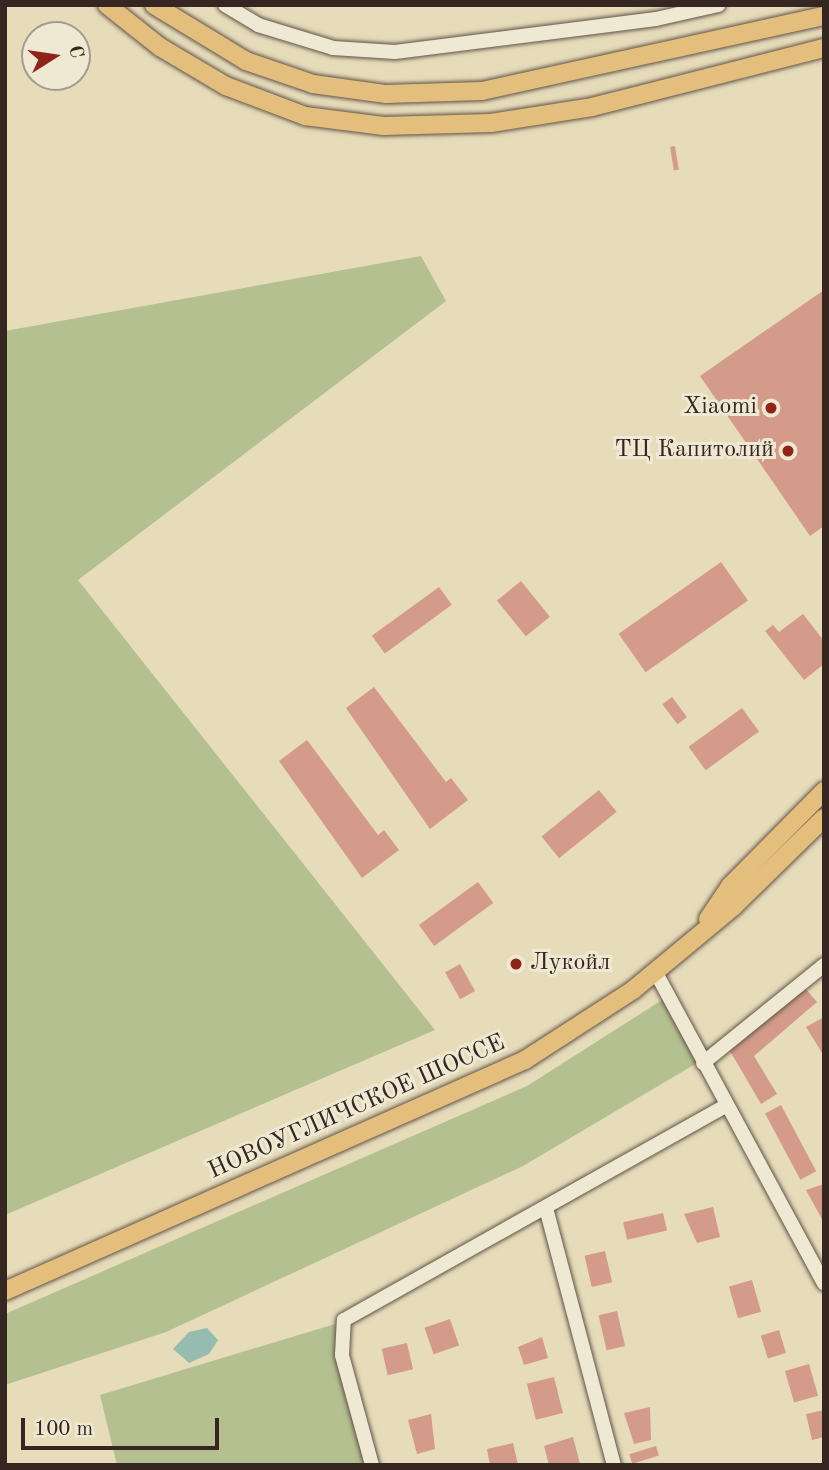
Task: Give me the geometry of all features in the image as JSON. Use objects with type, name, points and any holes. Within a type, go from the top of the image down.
[{"type":"main road","points":[[107,5],[160,47],[226,86],[305,116],[383,126],[491,123],[592,107],[824,48]]},
{"type":"main road","points":[[154,5],[246,61],[313,84],[386,94],[482,91],[824,16]]},
{"type":"main road","name":"НОВОУГЛИЧСКОЕ ШОССЕ","points":[[702,927],[730,886],[824,791]]},
{"type":"main road","name":"НОВОУГЛИЧСКОЕ ШОССЕ","points":[[5,1291],[515,1065],[655,971],[702,927],[734,906],[824,818]]},
{"type":"street","points":[[225,5],[258,25],[333,48],[394,52],[656,19],[718,5]]},
{"type":"street","points":[[704,1063],[824,965]]},
{"type":"street","points":[[655,971],[824,1283]]},
{"type":"street","points":[[372,1465],[342,1355],[344,1320],[726,1106]]},
{"type":"street","points":[[546,1208],[614,1465]]},
{"type":"green space","points":[[421,256],[446,301],[78,580],[435,1030],[5,1215],[5,331]]},
{"type":"green space","points":[[662,1000],[697,1063],[523,1166],[166,1332],[5,1385],[5,1314],[527,1086]]},
{"type":"green space","points":[[335,1324],[372,1465],[117,1465],[100,1395]]},
{"type":"water","points":[[207,1328],[218,1340],[209,1354],[189,1363],[173,1349],[189,1332]]},
{"type":"building","points":[[675,146],[679,170],[674,170],[670,147]]},
{"type":"building","name":"ТЦ Капитолий","points":[[824,290],[824,526],[810,536],[700,376]]},
{"type":"building","points":[[721,562],[748,601],[646,672],[619,634]]},
{"type":"building","points":[[521,581],[550,617],[526,636],[497,601]]},
{"type":"building","points":[[439,587],[452,605],[385,654],[372,636]]},
{"type":"building","points":[[803,614],[824,641],[824,664],[804,680],[765,631],[773,625],[779,632]]},
{"type":"building","points":[[374,687],[446,782],[451,778],[468,800],[430,829],[346,708]]},
{"type":"building","points":[[672,697],[687,717],[677,724],[662,704]]},
{"type":"building","points":[[742,708],[759,731],[706,770],[689,747]]},
{"type":"building","points":[[307,740],[378,835],[384,830],[399,850],[362,878],[279,761]]},
{"type":"building","points":[[599,790],[617,812],[559,858],[541,837]]},
{"type":"building","points":[[478,882],[493,903],[434,946],[419,925]]},
{"type":"building","points":[[460,964],[475,991],[460,999],[445,972]]},
{"type":"building","points":[[805,988],[817,1002],[754,1056],[777,1094],[761,1104],[730,1051]]},
{"type":"building","points":[[824,1017],[824,1056],[806,1027]]},
{"type":"building","points":[[781,1105],[816,1171],[800,1180],[765,1113]]},
{"type":"building","points":[[824,1184],[824,1223],[806,1190]]},
{"type":"building","points":[[713,1207],[720,1237],[697,1243],[684,1214]]},
{"type":"building","points":[[663,1213],[667,1231],[627,1240],[623,1222]]},
{"type":"building","points":[[605,1251],[612,1282],[592,1287],[585,1256]]},
{"type":"building","points":[[752,1280],[761,1312],[738,1318],[729,1287]]},
{"type":"building","points":[[617,1311],[625,1346],[607,1350],[598,1315]]},
{"type":"building","points":[[450,1319],[459,1345],[434,1354],[424,1328]]},
{"type":"building","points":[[779,1330],[786,1353],[768,1359],[761,1336]]},
{"type":"building","points":[[542,1337],[548,1358],[524,1365],[518,1347]]},
{"type":"building","points":[[407,1343],[413,1369],[388,1375],[382,1349]]},
{"type":"building","points":[[809,1364],[818,1396],[794,1403],[785,1371]]},
{"type":"building","points":[[554,1377],[563,1413],[536,1420],[527,1384]]},
{"type":"building","points":[[650,1407],[651,1440],[634,1444],[624,1413]]},
{"type":"building","points":[[824,1410],[824,1437],[812,1440],[806,1414]]},
{"type":"building","points":[[431,1414],[435,1449],[417,1454],[408,1420]]},
{"type":"building","points":[[573,1437],[580,1464],[549,1465],[544,1446]]},
{"type":"building","points":[[513,1443],[518,1465],[490,1465],[487,1449]]},
{"type":"building","points":[[656,1446],[659,1456],[632,1464],[629,1454]]},
{"type":"place","name":"Xiaomi","points":[[771,408]]},
{"type":"place","name":"ТЦ Капитолий","points":[[788,451]]},
{"type":"place","name":"Лукойл","points":[[516,964]]}]
